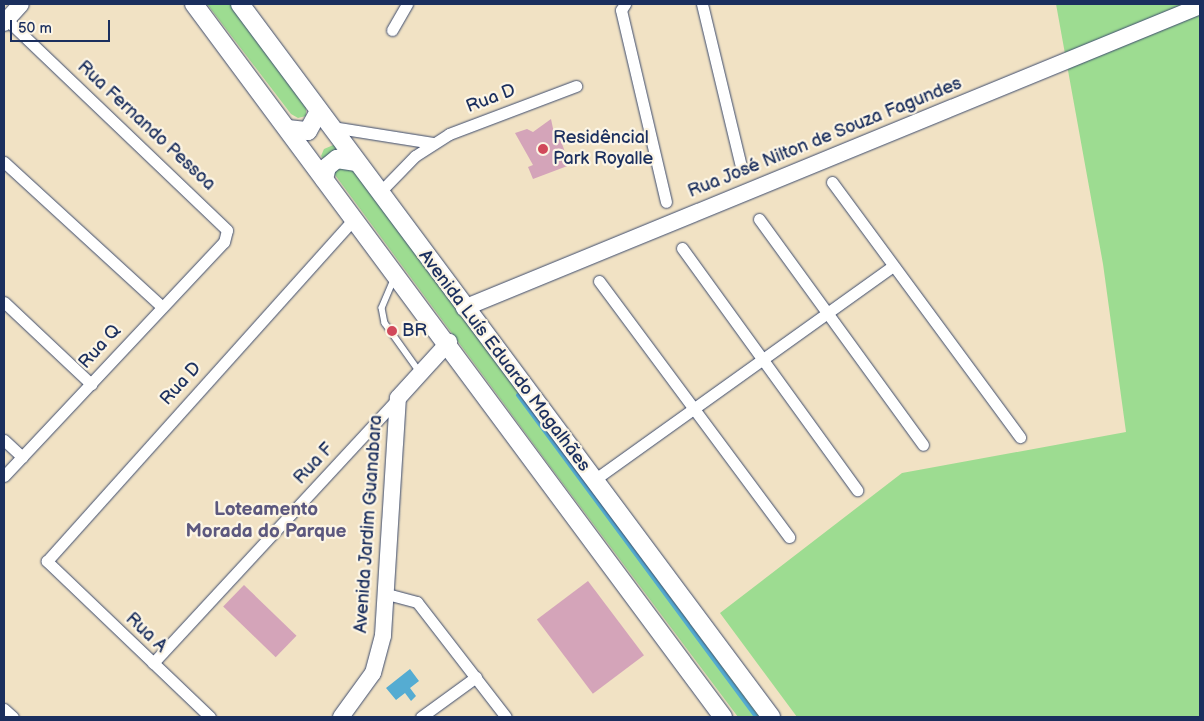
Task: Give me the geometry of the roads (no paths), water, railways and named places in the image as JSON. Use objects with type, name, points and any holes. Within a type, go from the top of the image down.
[{"type":"main road","name":"Avenida Luís Eduardo Magalhães","points":[[194,4],[354,219],[449,342],[724,717]]},
{"type":"main road","name":"Avenida Luís Eduardo Magalhães","points":[[240,4],[332,127],[378,194],[771,717]]},
{"type":"main road","points":[[288,129],[308,131],[319,111]]},
{"type":"main road","points":[[324,179],[327,167],[337,158],[355,162]]},
{"type":"street","points":[[5,22],[22,4]]},
{"type":"street","points":[[392,30],[407,4]]},
{"type":"street","points":[[625,4],[621,10],[666,202]]},
{"type":"street","points":[[702,4],[741,167]]},
{"type":"street","name":"Rua José Nilton de Souza Fagundes","points":[[464,308],[1200,6]]},
{"type":"street","name":"Rua Fernando Pessoa","points":[[5,22],[217,216],[227,230],[224,242]]},
{"type":"street","name":"Rua D","points":[[378,194],[433,143],[576,86]]},
{"type":"street","points":[[332,127],[433,143]]},
{"type":"street","points":[[4,162],[161,306]]},
{"type":"street","points":[[832,182],[892,267],[1020,437]]},
{"type":"street","name":"Rua D","points":[[57,574],[49,566],[48,555],[354,219]]},
{"type":"street","points":[[759,219],[923,445]]},
{"type":"street","name":"Rua Q","points":[[4,476],[161,306],[224,242]]},
{"type":"street","points":[[682,248],[857,490]]},
{"type":"street","points":[[594,480],[764,361],[892,267]]},
{"type":"street","points":[[600,281],[789,537]]},
{"type":"street","points":[[4,302],[91,384]]},
{"type":"street","name":"Avenida Jardim Guanabara","points":[[341,717],[373,673],[387,594],[398,398],[449,342]]},
{"type":"street","name":"Rua F","points":[[153,664],[398,398]]},
{"type":"street","points":[[4,440],[22,457]]},
{"type":"street","name":"Rua A","points":[[57,574],[210,717]]},
{"type":"street","points":[[387,594],[417,602],[506,717]]},
{"type":"street","points":[[421,717],[476,677]]},
{"type":"street","points":[[4,709],[13,717]]},
{"type":"lane","points":[[397,274],[382,308],[385,323],[421,372]]},
{"type":"water","points":[[410,669],[419,681],[410,688],[416,696],[411,701],[405,693],[396,700],[386,688]]},
{"type":"waterway","points":[[518,395],[756,717]]},
{"type":"place","name":"Residêncial Park Royalle","points":[[543,149]]},
{"type":"place","name":"BR","points":[[392,331]]},
{"type":"district","name":"Loteamento Morada do Parque","points":[[266,521]]}]
